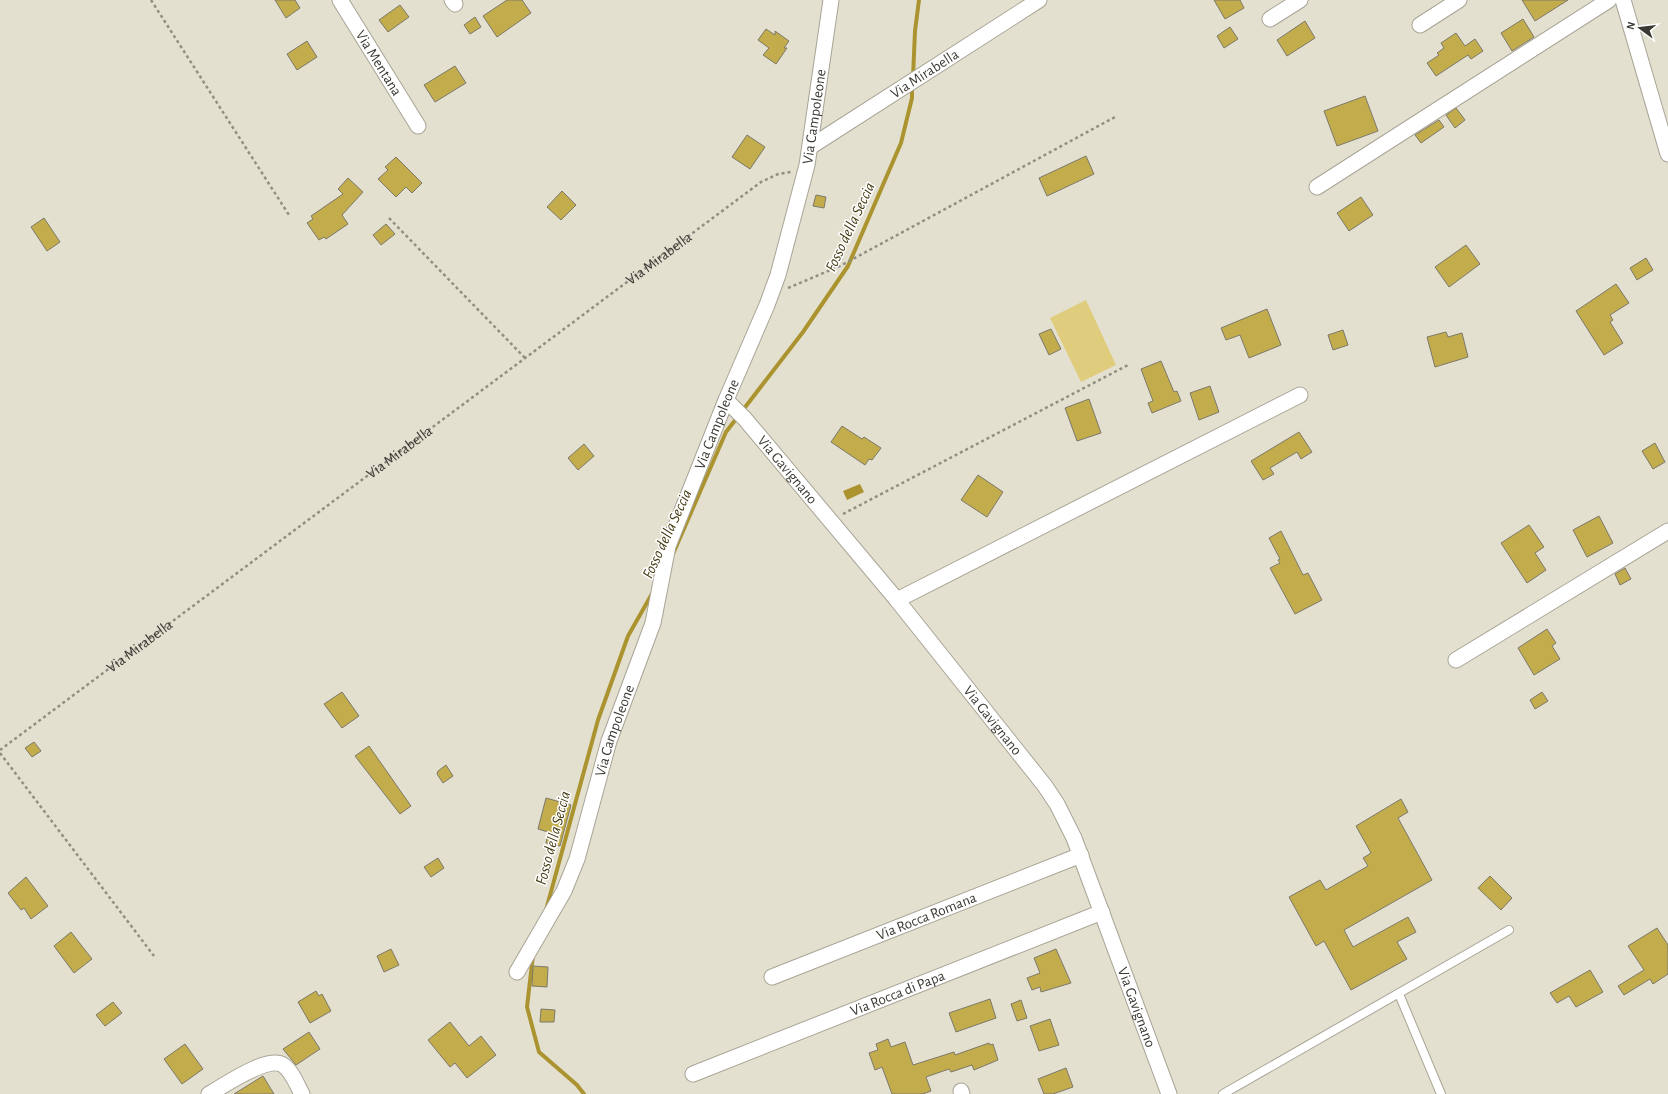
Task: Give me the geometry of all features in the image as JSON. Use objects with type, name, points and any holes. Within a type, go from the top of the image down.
[{"type":"street","name":"Via Mentana","points":[[340,0],[418,126]]},
{"type":"street","name":"Via Campoleone","points":[[517,972],[566,886],[577,859],[607,747],[649,636],[664,561],[672,535],[726,400],[771,296],[787,245],[805,174],[831,0]]},
{"type":"street","name":"Via Mirabella","points":[[810,148],[916,78],[1039,0]]},
{"type":"street","points":[[1270,19],[1300,0]]},
{"type":"street","points":[[1420,24],[1459,0]]},
{"type":"street","points":[[1317,187],[1609,0]]},
{"type":"street","points":[[1623,0],[1668,154]]},
{"type":"street","points":[[897,600],[1300,395]]},
{"type":"street","name":"Via Gavignano","points":[[726,400],[745,419],[897,600],[1048,791],[1065,818],[1080,855],[1169,1094]]},
{"type":"street","points":[[1456,660],[1668,530]]},
{"type":"street","name":"Via Rocca Romana","points":[[772,977],[1080,855]]},
{"type":"street","name":"Via Rocca di Papa","points":[[693,1074],[1102,912]]},
{"type":"street","points":[[209,1094],[262,1065],[274,1063],[285,1067],[302,1094]]},
{"type":"lane","points":[[1223,1094],[1509,930]]},
{"type":"lane","points":[[1399,994],[1440,1094]]},
{"type":"path","points":[[151,0],[289,215]]},
{"type":"path","points":[[771,296],[840,266],[1115,117]]},
{"type":"path","name":"Via Mirabella","points":[[0,751],[761,182],[784,172],[805,174]]},
{"type":"path","points":[[389,218],[525,358]]},
{"type":"path","points":[[830,521],[1128,365]]},
{"type":"path","points":[[0,751],[154,956]]},
{"type":"shaded area","points":[[1086,300],[1116,365],[1081,382],[1050,318]]},
{"type":"shaded area","points":[[860,484],[864,492],[847,500],[843,491]]},
{"type":"building","points":[[275,0],[295,0],[300,8],[286,18]]},
{"type":"building","points":[[507,0],[522,0],[531,13],[497,37],[483,16]]},
{"type":"building","points":[[1214,0],[1240,0],[1244,8],[1225,19]]},
{"type":"building","points":[[1522,0],[1568,0],[1535,21]]},
{"type":"building","points":[[400,5],[409,17],[388,32],[379,20]]},
{"type":"building","points":[[475,17],[481,27],[470,34],[464,25]]},
{"type":"building","points":[[1523,19],[1534,37],[1512,51],[1501,33]]},
{"type":"building","points":[[1305,21],[1315,38],[1287,56],[1277,40]]},
{"type":"building","points":[[1230,27],[1238,39],[1224,48],[1217,36]]},
{"type":"building","points":[[766,29],[775,35],[775,31],[789,41],[784,48],[787,48],[776,64],[763,55],[769,48],[758,40]]},
{"type":"building","points":[[1456,33],[1465,46],[1475,39],[1483,51],[1471,59],[1468,55],[1436,76],[1427,63],[1439,55],[1437,53],[1444,48],[1441,43]]},
{"type":"building","points":[[307,41],[317,57],[297,70],[287,54]]},
{"type":"building","points":[[455,66],[466,83],[435,102],[424,85]]},
{"type":"building","points":[[1365,96],[1378,131],[1337,146],[1324,111]]},
{"type":"building","points":[[1456,108],[1465,120],[1455,128],[1446,115]]},
{"type":"building","points":[[1439,120],[1444,127],[1421,143],[1415,135]]},
{"type":"building","points":[[747,135],[765,147],[750,169],[732,157]]},
{"type":"building","points":[[1086,156],[1094,174],[1047,196],[1039,178]]},
{"type":"building","points":[[396,157],[422,183],[412,193],[406,187],[396,197],[378,179],[388,170],[385,167]]},
{"type":"building","points":[[348,178],[363,192],[342,215],[348,224],[326,239],[324,237],[319,240],[307,223],[313,219],[311,216],[343,194],[338,189]]},
{"type":"building","points":[[562,191],[576,205],[561,220],[547,207]]},
{"type":"building","points":[[816,195],[826,197],[824,208],[813,206]]},
{"type":"building","points":[[1361,197],[1373,215],[1349,231],[1337,213]]},
{"type":"building","points":[[44,218],[60,242],[47,251],[31,227]]},
{"type":"building","points":[[386,224],[395,234],[381,245],[373,235]]},
{"type":"building","points":[[1466,245],[1480,264],[1449,287],[1435,267]]},
{"type":"building","points":[[1646,258],[1653,270],[1637,280],[1630,268]]},
{"type":"building","points":[[1616,284],[1629,303],[1610,315],[1613,320],[1610,322],[1623,343],[1604,355],[1576,311]]},
{"type":"building","points":[[1267,309],[1281,345],[1249,358],[1240,335],[1226,340],[1221,328]]},
{"type":"building","points":[[1051,329],[1061,349],[1049,355],[1039,334]]},
{"type":"building","points":[[1343,330],[1348,345],[1333,350],[1328,335]]},
{"type":"building","points":[[1446,332],[1448,337],[1462,333],[1468,357],[1435,367],[1427,337]]},
{"type":"building","points":[[1161,361],[1174,392],[1177,391],[1181,401],[1152,413],[1148,403],[1153,401],[1141,369]]},
{"type":"building","points":[[1210,386],[1219,412],[1199,420],[1190,393]]},
{"type":"building","points":[[1089,399],[1101,433],[1077,441],[1065,408]]},
{"type":"building","points":[[842,426],[862,439],[864,437],[881,448],[872,460],[869,459],[865,465],[831,442]]},
{"type":"building","points":[[1299,432],[1312,452],[1301,459],[1297,452],[1270,468],[1274,474],[1263,480],[1251,461]]},
{"type":"building","points":[[1655,443],[1665,462],[1653,469],[1642,451]]},
{"type":"building","points":[[584,444],[594,456],[578,470],[568,458]]},
{"type":"building","points":[[978,475],[1003,492],[987,517],[961,500]]},
{"type":"building","points":[[1599,516],[1613,543],[1587,557],[1573,530]]},
{"type":"building","points":[[1529,525],[1544,547],[1535,553],[1546,570],[1527,583],[1501,543]]},
{"type":"building","points":[[1281,531],[1303,575],[1308,573],[1322,600],[1295,614],[1270,568],[1280,563],[1278,560],[1280,559],[1269,538]]},
{"type":"building","points":[[1625,568],[1631,579],[1620,585],[1615,574]]},
{"type":"building","points":[[1547,629],[1556,643],[1552,646],[1560,659],[1534,675],[1518,648]]},
{"type":"building","points":[[342,692],[359,716],[342,728],[324,704]]},
{"type":"building","points":[[1542,692],[1548,701],[1535,709],[1530,700]]},
{"type":"building","points":[[34,742],[41,751],[32,757],[25,748]]},
{"type":"building","points":[[369,746],[411,806],[400,814],[355,756]]},
{"type":"building","points":[[446,765],[453,776],[443,783],[437,774],[438,771]]},
{"type":"building","points":[[546,798],[571,805],[560,846],[546,843],[548,832],[538,829]]},
{"type":"building","points":[[1401,799],[1408,812],[1398,818],[1432,880],[1344,930],[1353,947],[1408,917],[1416,932],[1397,942],[1407,959],[1351,990],[1324,941],[1316,946],[1289,897],[1320,880],[1326,890],[1368,866],[1363,858],[1371,853],[1356,826]]},
{"type":"building","points":[[438,858],[444,868],[431,877],[424,867]]},
{"type":"building","points":[[1490,876],[1512,898],[1501,910],[1478,888]]},
{"type":"building","points":[[26,877],[48,906],[31,919],[24,908],[21,910],[8,893]]},
{"type":"building","points":[[1657,928],[1668,945],[1668,974],[1653,984],[1650,979],[1624,995],[1618,986],[1644,970],[1628,946]]},
{"type":"building","points":[[71,932],[92,959],[74,973],[54,946]]},
{"type":"building","points":[[391,949],[399,965],[384,972],[377,956]]},
{"type":"building","points":[[1056,949],[1071,983],[1041,992],[1040,987],[1032,990],[1027,978],[1040,973],[1034,958]]},
{"type":"building","points":[[533,966],[548,967],[547,987],[532,986]]},
{"type":"building","points":[[1590,970],[1603,992],[1576,1007],[1569,996],[1557,1003],[1550,993]]},
{"type":"building","points":[[316,991],[319,996],[322,994],[331,1011],[310,1023],[298,1002]]},
{"type":"building","points":[[990,999],[996,1018],[956,1032],[949,1013]]},
{"type":"building","points":[[1021,1000],[1027,1018],[1017,1021],[1011,1004]]},
{"type":"building","points":[[113,1002],[122,1013],[105,1026],[96,1015]]},
{"type":"building","points":[[541,1009],[555,1010],[554,1022],[540,1022]]},
{"type":"building","points":[[1050,1019],[1059,1045],[1039,1051],[1030,1026]]},
{"type":"building","points":[[450,1022],[469,1046],[481,1036],[496,1055],[467,1078],[455,1063],[450,1067],[428,1040]]},
{"type":"building","points":[[309,1032],[320,1049],[296,1065],[283,1049]]},
{"type":"building","points":[[888,1039],[891,1047],[905,1042],[913,1065],[954,1052],[955,1055],[989,1043],[990,1045],[993,1044],[998,1060],[974,1070],[972,1065],[951,1072],[949,1069],[926,1077],[931,1091],[923,1094],[892,1094],[882,1067],[875,1070],[869,1053],[878,1050],[876,1044]]},
{"type":"building","points":[[185,1044],[203,1069],[182,1084],[164,1059]]},
{"type":"building","points":[[1066,1068],[1073,1087],[1053,1094],[1044,1094],[1038,1079]]},
{"type":"building","points":[[263,1076],[274,1094],[234,1094]]},
{"type":"waterway","name":"Fosso della Seccia","points":[[913,77],[915,31],[919,0]]},
{"type":"waterway","name":"Fosso della Seccia","points":[[673,554],[726,432],[803,332],[848,266],[901,143],[912,98],[912,86]]},
{"type":"waterway","name":"Fosso della Seccia","points":[[546,910],[598,720],[628,636],[653,592]]},
{"type":"waterway","name":"Fosso della Seccia","points":[[533,955],[527,1007],[539,1052],[577,1085],[584,1094]]}]
